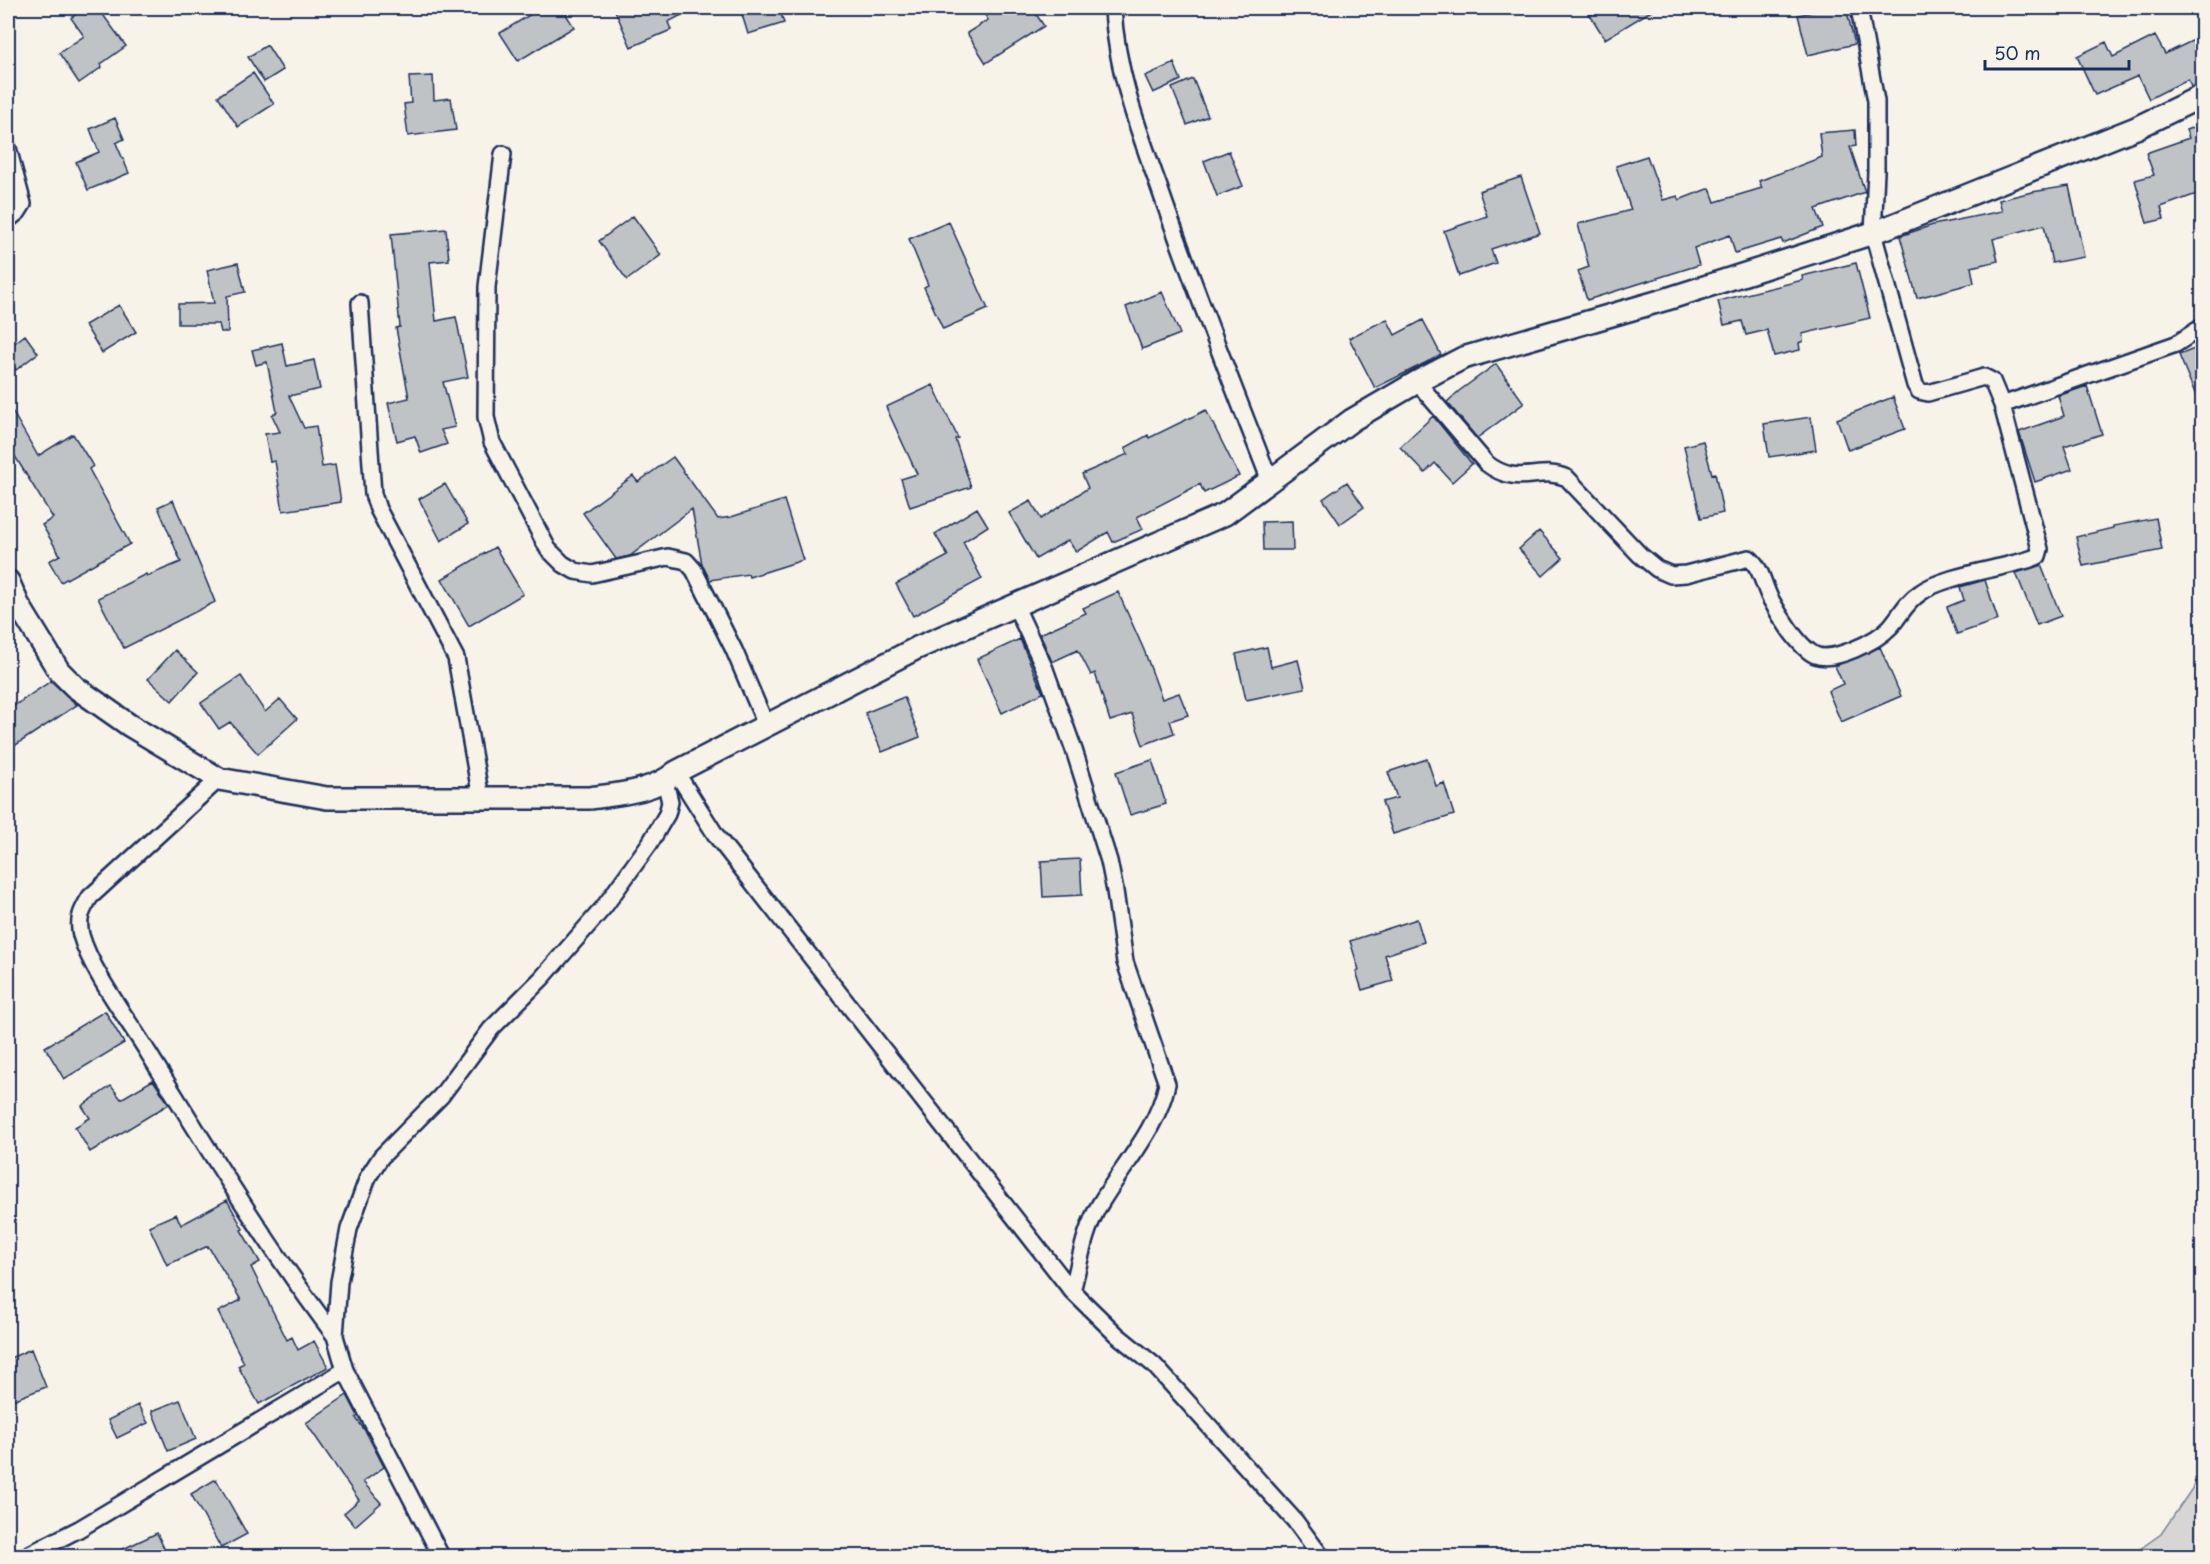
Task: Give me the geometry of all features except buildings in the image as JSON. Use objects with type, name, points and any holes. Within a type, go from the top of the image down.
[{"type":"street","points":[[1113,8],[1114,34],[1129,102],[1181,252],[1270,481]]},
{"type":"street","points":[[1416,382],[1486,463],[1496,471],[1527,477],[1556,473],[1567,478],[1657,569],[1671,575],[1686,574],[1749,558],[1755,564],[1770,598],[1800,644],[1815,655],[1839,656],[1889,628],[1907,603],[1922,591],[1941,583],[2038,556],[2040,549],[2002,405],[1992,381],[1987,377],[1928,393],[1919,392],[1917,388],[1873,233],[1876,101],[1859,8]]},
{"type":"street","points":[[8,581],[18,604],[59,671],[75,687],[129,725],[219,779],[327,798],[590,798],[623,794],[670,777],[917,648],[1225,514],[1352,420],[1416,382],[1463,358],[1667,299],[1873,233],[2136,128],[2202,96]]},
{"type":"street","points":[[8,148],[23,204],[18,212],[8,220]]},
{"type":"street","points":[[503,154],[487,287],[486,417],[492,442],[548,549],[563,564],[575,571],[592,574],[668,557],[686,561],[694,570],[734,650],[766,725]]},
{"type":"street","points":[[360,303],[373,494],[378,509],[456,658],[481,798]]},
{"type":"street","points":[[2002,405],[2176,344],[2202,327]]},
{"type":"street","points":[[1015,605],[1045,669],[1074,750],[1109,861],[1125,962],[1163,1066],[1167,1084],[1163,1100],[1141,1145],[1100,1205],[1088,1230],[1072,1291]]},
{"type":"street","points":[[670,777],[1072,1291],[1117,1335],[1154,1365],[1295,1521],[1321,1557]]},
{"type":"street","points":[[441,1557],[345,1370],[335,1336],[339,1282],[349,1229],[368,1177],[381,1157],[441,1096],[491,1029],[542,978],[604,907],[650,843],[670,802],[670,777]]},
{"type":"street","points":[[219,779],[90,897],[79,916],[81,935],[96,968],[207,1148],[310,1303],[335,1336]]},
{"type":"street","points":[[26,1557],[99,1517],[345,1370]]},
{"type":"shaded area","points":[[2202,1474],[2202,1556],[2130,1556],[2161,1534]]}]
